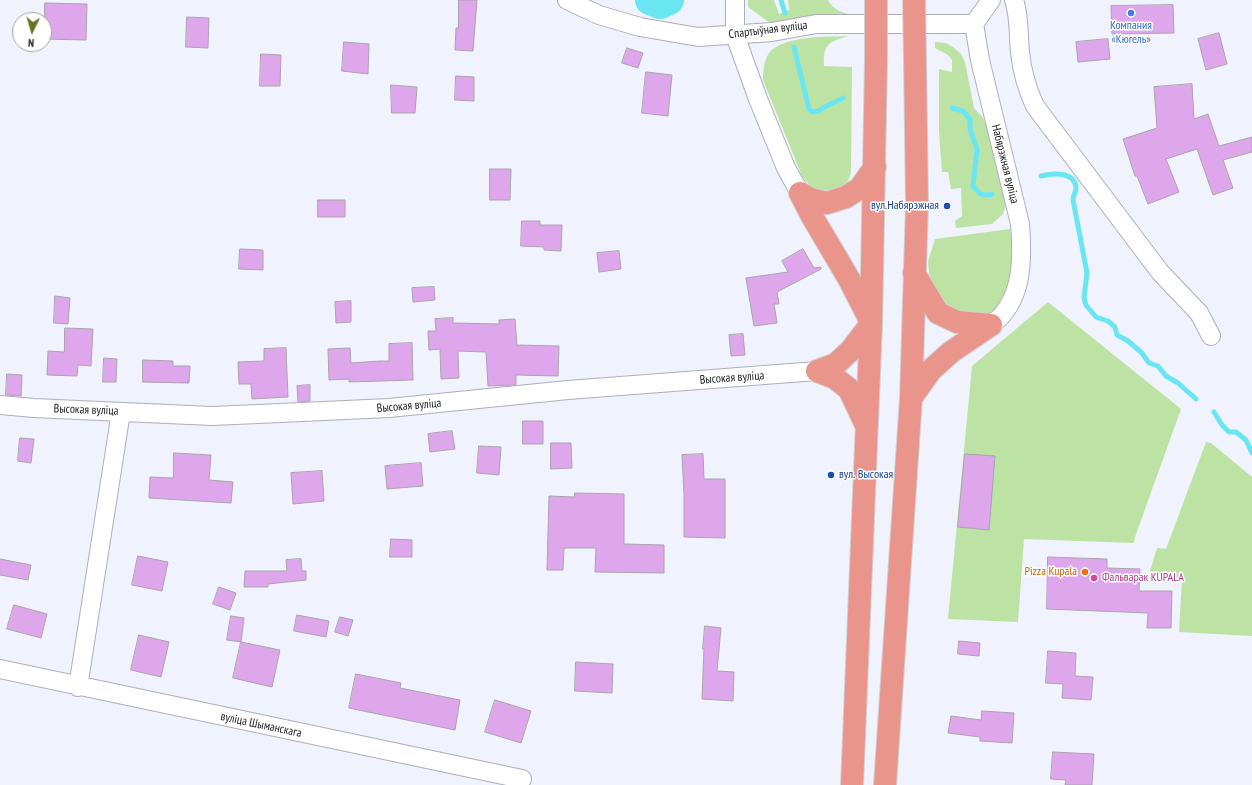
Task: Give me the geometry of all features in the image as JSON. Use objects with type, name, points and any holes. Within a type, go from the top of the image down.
[{"type":"highway","points":[[852,785],[871,324],[875,167],[876,0]]},
{"type":"highway","points":[[885,785],[911,398],[917,204],[914,0]]},
{"type":"highway","points":[[800,193],[810,199],[827,202],[846,197],[860,188],[875,167]]},
{"type":"highway","points":[[800,193],[813,218],[850,279],[871,324]]},
{"type":"highway","points":[[914,273],[938,313],[957,322],[991,325]]},
{"type":"highway","points":[[817,371],[836,364],[850,350],[871,324]]},
{"type":"highway","points":[[911,398],[931,370],[951,352],[991,325]]},
{"type":"highway","points":[[817,371],[835,378],[850,389],[867,428]]},
{"type":"highway","points":[[838,785],[854,749]]},
{"type":"street","name":"Спартыўная вуліца","points":[[567,0],[599,15],[640,27],[698,37],[772,32],[816,24],[974,24]]},
{"type":"street","points":[[735,0],[735,35],[758,99],[786,168],[800,193]]},
{"type":"street","points":[[974,24],[991,0]]},
{"type":"street","points":[[1014,0],[1018,13],[1020,53],[1026,85],[1035,106],[1160,272],[1199,313],[1211,336]]},
{"type":"street","name":"Набярэжная вуліца","points":[[974,24],[980,60],[1020,224],[1022,248],[1019,281],[1015,295],[1000,318],[991,325]]},
{"type":"street","name":"Высокая вуліца","points":[[0,406],[212,416],[389,408],[568,390],[817,371]]},
{"type":"street","points":[[78,687],[121,412]]},
{"type":"street","name":"вуліца Шыманскага","points":[[0,669],[78,687],[522,779]]},
{"type":"green space","points":[[748,0],[774,0],[779,14],[789,10],[788,0],[828,0],[835,9],[853,15],[773,25],[748,7]]},
{"type":"green space","points":[[849,36],[832,42],[826,48],[824,66],[852,67],[851,173],[848,181],[842,187],[824,191],[812,187],[802,176],[763,80],[764,66],[769,53],[776,47],[785,43],[806,38]]},
{"type":"green space","points":[[935,42],[946,43],[961,54],[965,62],[974,108],[983,118],[994,142],[1006,204],[1003,214],[992,224],[956,228],[955,221],[962,216],[961,188],[951,189],[948,172],[942,172],[939,132],[939,69],[952,72],[952,60],[948,55],[935,48]]},
{"type":"green space","points":[[1010,229],[1013,257],[1011,275],[1005,293],[993,311],[987,315],[968,315],[947,312],[930,282],[928,261],[935,239]]},
{"type":"green space","points":[[1048,302],[1181,409],[1134,543],[1024,539],[1018,622],[948,619],[972,366]]},
{"type":"green space","points":[[1206,442],[1211,443],[1252,477],[1252,636],[1179,632],[1182,580],[1150,571],[1157,548],[1166,549]]},
{"type":"building","points":[[459,0],[477,0],[473,51],[455,50],[456,28],[458,28]]},
{"type":"building","points":[[45,3],[87,4],[86,40],[52,39],[52,12],[45,12]]},
{"type":"building","points":[[1173,5],[1174,33],[1112,34],[1111,6]]},
{"type":"building","points":[[187,17],[209,18],[208,48],[186,47]]},
{"type":"building","points":[[1219,33],[1227,64],[1206,70],[1198,39]]},
{"type":"building","points":[[1108,39],[1110,59],[1078,62],[1076,42]]},
{"type":"building","points":[[344,42],[369,44],[368,74],[342,71]]},
{"type":"building","points":[[627,48],[643,53],[638,68],[622,63]]},
{"type":"building","points":[[261,54],[281,55],[280,86],[260,86]]},
{"type":"building","points":[[646,72],[672,75],[668,116],[642,113]]},
{"type":"building","points":[[456,76],[474,77],[474,101],[455,100]]},
{"type":"building","points":[[1192,84],[1194,119],[1208,114],[1219,146],[1252,137],[1252,152],[1223,160],[1233,188],[1213,195],[1197,149],[1166,159],[1179,192],[1148,204],[1137,176],[1135,176],[1123,139],[1157,128],[1154,87]]},
{"type":"building","points":[[391,85],[417,87],[415,113],[392,113]]},
{"type":"building","points":[[490,169],[511,169],[510,200],[490,200]]},
{"type":"building","points":[[318,200],[345,200],[345,217],[318,217]]},
{"type":"building","points":[[522,221],[540,221],[540,225],[562,225],[561,251],[544,250],[544,247],[521,246]]},
{"type":"building","points":[[240,249],[263,250],[263,270],[239,269]]},
{"type":"building","points":[[803,249],[814,268],[821,267],[821,269],[777,292],[779,304],[774,304],[777,323],[754,326],[746,278],[788,272],[782,261]]},
{"type":"building","points":[[619,251],[621,269],[599,272],[597,253]]},
{"type":"building","points":[[434,287],[435,300],[413,302],[412,288]]},
{"type":"building","points":[[55,296],[70,298],[68,324],[54,323]]},
{"type":"building","points":[[351,301],[351,322],[336,323],[335,302]]},
{"type":"building","points":[[453,318],[453,323],[499,324],[499,320],[515,319],[517,345],[559,346],[558,376],[516,375],[516,385],[488,386],[486,352],[458,351],[459,378],[441,379],[440,349],[429,350],[428,331],[436,331],[435,319]]},
{"type":"building","points":[[65,328],[93,329],[91,366],[78,365],[77,376],[47,375],[48,351],[64,352]]},
{"type":"building","points":[[743,334],[745,355],[731,356],[729,335]]},
{"type":"building","points":[[412,343],[413,380],[349,382],[349,379],[329,380],[328,349],[350,348],[351,363],[389,361],[389,344]]},
{"type":"building","points":[[286,348],[288,397],[252,399],[251,384],[239,384],[238,362],[264,361],[264,349]]},
{"type":"building","points":[[104,358],[117,359],[116,382],[103,382]]},
{"type":"building","points":[[143,360],[173,361],[173,366],[190,366],[189,383],[143,382]]},
{"type":"building","points":[[7,374],[22,375],[21,396],[6,395]]},
{"type":"building","points":[[310,385],[310,401],[298,402],[297,386]]},
{"type":"building","points":[[523,421],[543,421],[543,444],[523,444]]},
{"type":"building","points":[[452,431],[455,449],[430,452],[428,434]]},
{"type":"building","points":[[20,438],[34,439],[31,463],[18,461]]},
{"type":"building","points":[[551,443],[571,443],[572,468],[551,469]]},
{"type":"building","points":[[479,446],[501,447],[499,475],[477,473]]},
{"type":"building","points":[[174,453],[211,455],[209,480],[233,482],[231,503],[149,498],[150,477],[173,478]]},
{"type":"building","points":[[703,454],[704,479],[725,479],[725,538],[684,537],[682,455]]},
{"type":"building","points":[[965,454],[995,456],[989,530],[958,527]]},
{"type":"building","points":[[421,463],[423,486],[387,489],[385,466]]},
{"type":"building","points":[[322,471],[324,501],[293,504],[291,473]]},
{"type":"building","points":[[575,493],[624,494],[624,544],[664,545],[664,573],[595,572],[596,548],[564,548],[563,570],[547,570],[549,496],[574,497]]},
{"type":"building","points":[[391,539],[412,540],[412,557],[390,557]]},
{"type":"building","points":[[138,556],[168,562],[162,591],[132,585]]},
{"type":"building","name":"Фальварак KUPALA","points":[[1048,557],[1107,559],[1107,568],[1140,569],[1139,591],[1172,591],[1171,628],[1147,628],[1148,613],[1047,609]]},
{"type":"building","points":[[0,559],[31,565],[28,580],[0,575]]},
{"type":"building","points":[[301,559],[302,571],[306,571],[306,580],[268,584],[268,587],[244,587],[245,571],[287,571],[286,560]]},
{"type":"building","points":[[219,587],[236,593],[230,610],[213,604]]},
{"type":"building","points":[[14,605],[47,614],[41,638],[7,629]]},
{"type":"building","points":[[297,615],[329,621],[326,637],[294,631]]},
{"type":"building","points":[[231,616],[244,618],[241,642],[227,640]]},
{"type":"building","points":[[340,617],[353,620],[348,636],[335,632]]},
{"type":"building","points":[[705,626],[721,628],[717,671],[734,672],[733,701],[702,699]]},
{"type":"building","points":[[139,635],[169,642],[161,677],[131,670]]},
{"type":"building","points":[[959,641],[980,643],[979,656],[958,654]]},
{"type":"building","points":[[241,642],[280,650],[272,687],[233,678]]},
{"type":"building","points":[[1048,651],[1076,653],[1075,676],[1093,677],[1091,700],[1062,698],[1063,684],[1046,683]]},
{"type":"building","points":[[576,662],[613,664],[612,693],[575,691]]},
{"type":"building","points":[[356,674],[401,683],[400,688],[460,700],[455,730],[349,708]]},
{"type":"building","points":[[495,700],[531,711],[521,743],[485,732]]},
{"type":"building","points":[[982,711],[1014,713],[1012,743],[980,741],[980,737],[948,733],[951,716],[981,720]]},
{"type":"building","points":[[1053,752],[1094,754],[1092,785],[1065,785],[1066,780],[1051,779]]},
{"type":"waterway","points":[[650,0],[660,4],[669,0]]},
{"type":"waterway","points":[[781,0],[785,13]]},
{"type":"waterway","points":[[794,47],[809,109],[813,112],[819,111],[843,98]]},
{"type":"waterway","points":[[952,108],[963,111],[970,119],[970,129],[977,149],[973,186],[981,194],[992,194]]},
{"type":"waterway","points":[[1041,176],[1062,174],[1075,182],[1076,190],[1073,200],[1087,273],[1084,298],[1086,305],[1096,317],[1108,321],[1115,327],[1117,335],[1128,341],[1142,353],[1149,363],[1158,366],[1166,376],[1178,383],[1196,399]]},
{"type":"waterway","points":[[1214,412],[1222,425],[1229,432],[1236,432],[1246,440],[1252,453]]},
{"type":"place","name":"Компания «Кюгель»","points":[[1131,13]]},
{"type":"place","name":"вул.Набярэжная","points":[[947,206]]},
{"type":"place","name":"вул. Высокая","points":[[831,475]]},
{"type":"place","name":"Pizza Kupala","points":[[1085,572]]},
{"type":"place","name":"Фальварак KUPALA","points":[[1094,578]]}]
